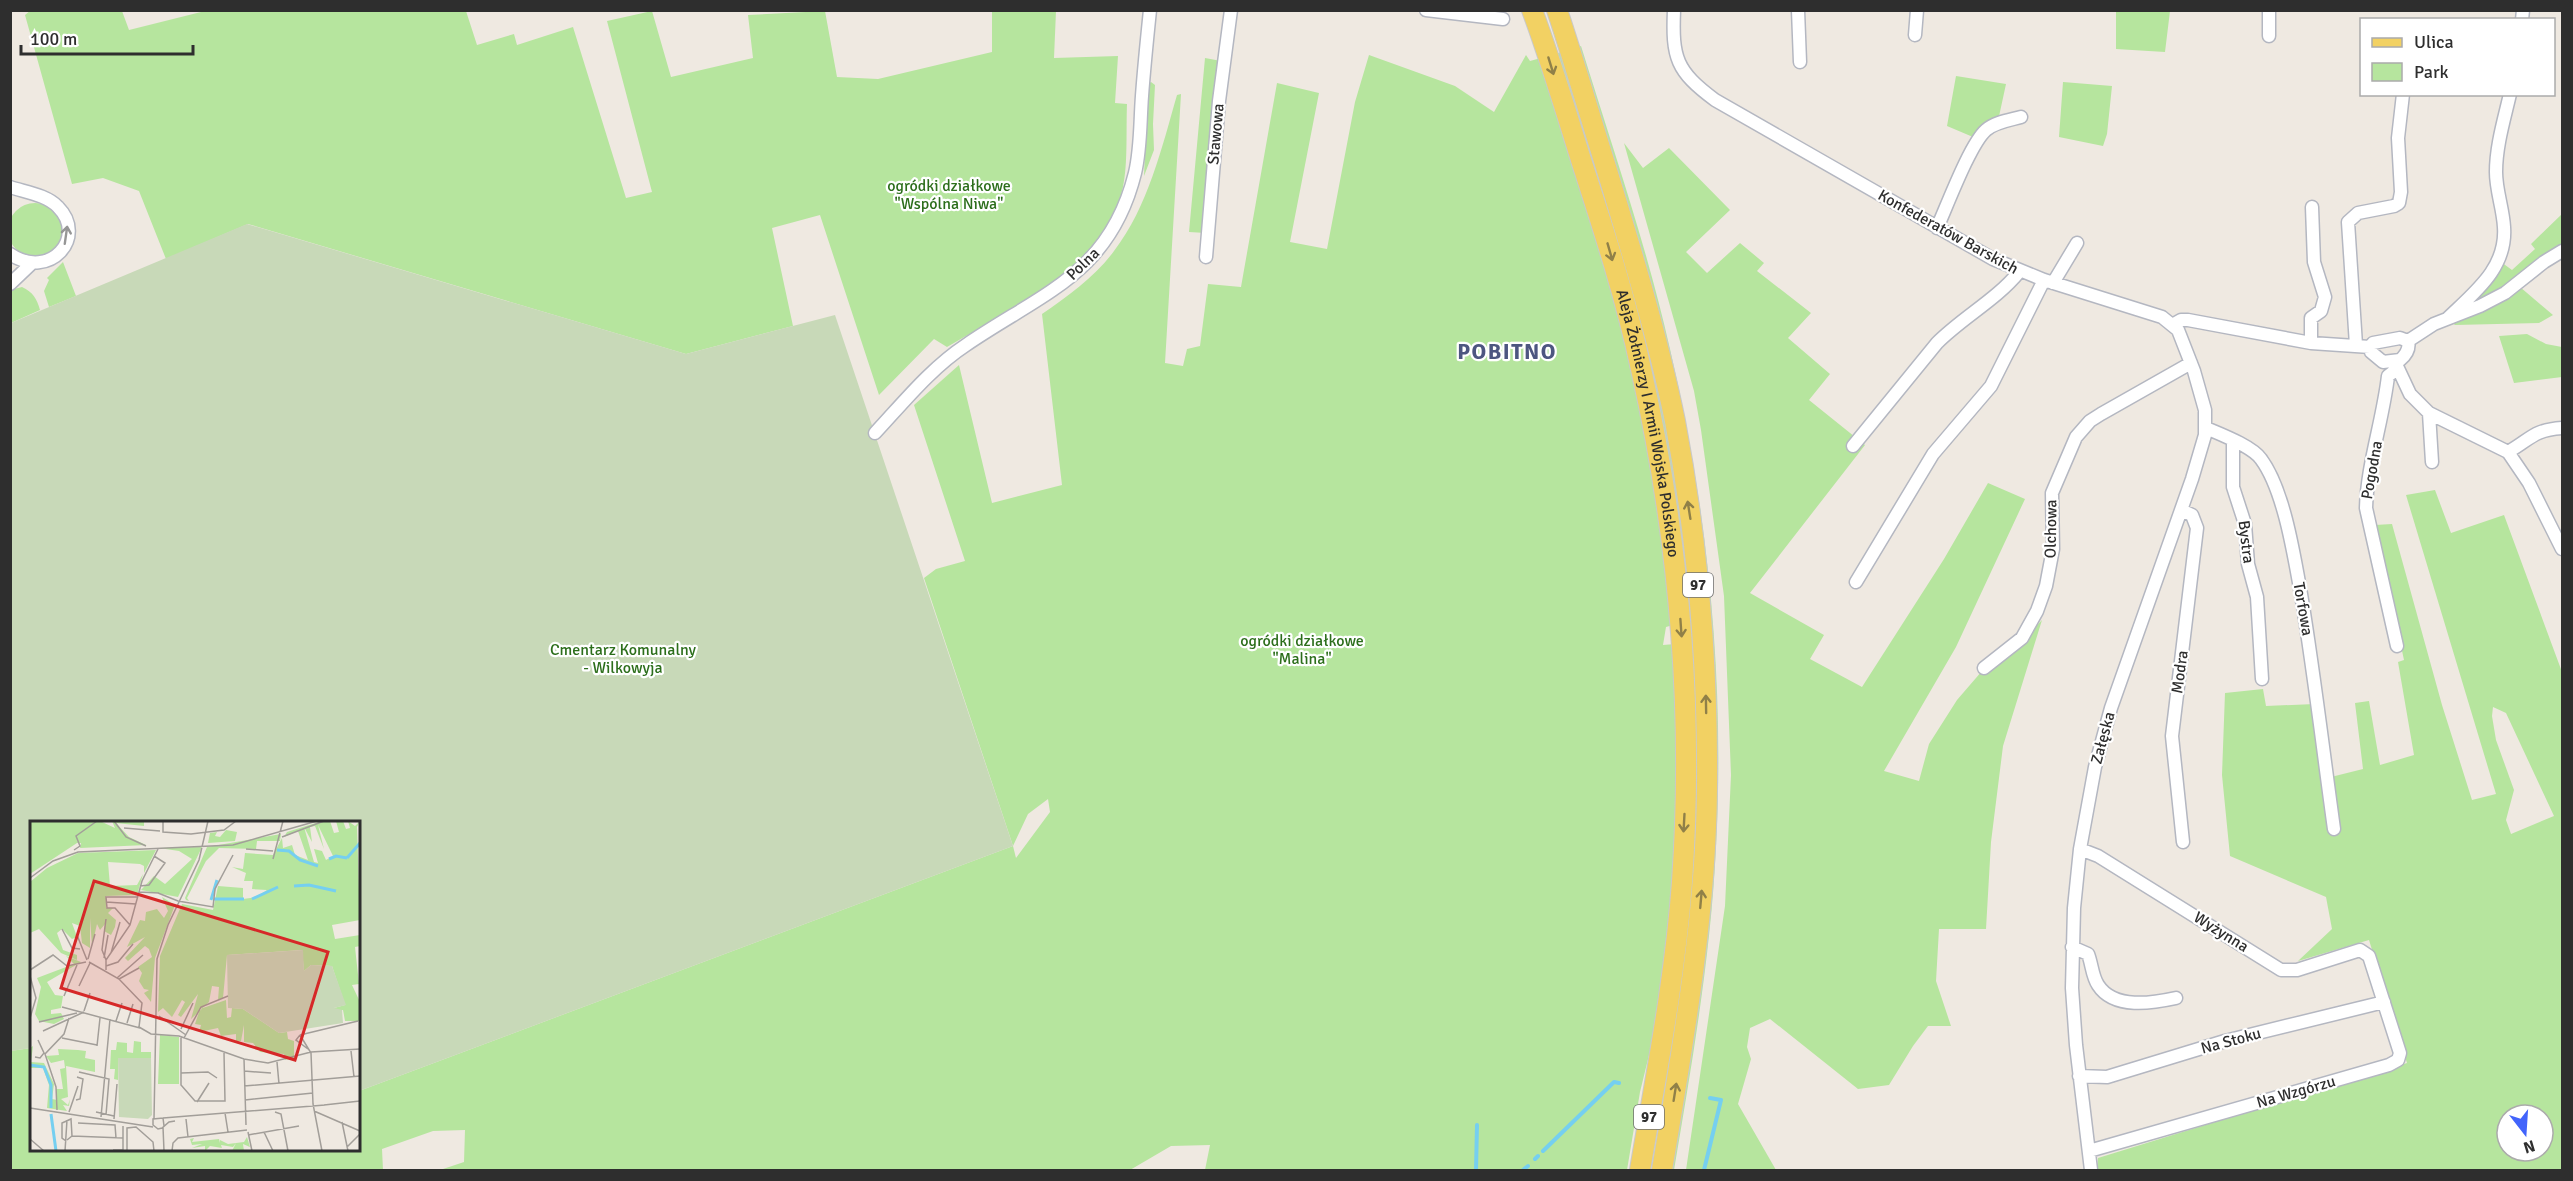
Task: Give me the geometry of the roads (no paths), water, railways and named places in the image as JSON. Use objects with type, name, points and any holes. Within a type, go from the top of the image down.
[{"type":"main road","name":"Aleja Żołnierzy I Armii Wojska Polskiego","points":[[1532,10],[1603,228],[1631,327],[1662,473],[1677,575],[1686,747],[1682,881],[1670,990],[1640,1170]]},
{"type":"main road","name":"Aleja Żołnierzy I Armii Wojska Polskiego","points":[[1557,10],[1656,336],[1681,455],[1699,589],[1707,742],[1702,879],[1689,1002],[1662,1170]]},
{"type":"street","name":"Polna","points":[[875,434],[951,356],[1065,283],[1089,263],[1107,240],[1128,195],[1140,149],[1150,10]]},
{"type":"street","name":"Stawowa","points":[[1206,257],[1219,101],[1231,10]]},
{"type":"street","points":[[1426,10],[1503,18]]},
{"type":"street","name":"Konfederatów Barskich","points":[[1674,10],[1673,39],[1676,58],[1684,73],[1695,84],[1736,112],[1937,228],[2019,272],[2155,313],[2174,324],[2181,320],[2310,343],[2370,346]]},
{"type":"street","points":[[1798,10],[1800,62]]},
{"type":"street","points":[[1915,35],[1917,10]]},
{"type":"street","points":[[2269,10],[2269,36]]},
{"type":"street","points":[[2355,345],[2348,222],[2358,213],[2399,203],[2401,192],[2398,138],[2403,96]]},
{"type":"street","points":[[2448,318],[2481,287],[2496,265],[2502,251],[2504,225],[2497,186],[2496,162],[2510,96]]},
{"type":"street","points":[[1937,228],[1979,139],[1986,130],[2021,117]]},
{"type":"street","points":[[10,187],[53,202],[66,219],[68,236],[60,252],[43,263],[31,264],[10,255]]},
{"type":"street","points":[[2310,343],[2311,318],[2321,311],[2325,297],[2314,262],[2312,207]]},
{"type":"street","points":[[1856,582],[1933,454],[1991,386],[2048,282],[2077,243]]},
{"type":"street","points":[[2562,251],[2544,262],[2505,293],[2480,306],[2448,318],[2408,341],[2400,338],[2379,341],[2370,346],[2374,356],[2396,366],[2410,394],[2429,413],[2508,452],[2529,483],[2562,549]]},
{"type":"street","points":[[10,284],[31,264]]},
{"type":"street","points":[[1852,447],[1937,343],[1951,329],[1996,297],[2019,272]]},
{"type":"street","name":"Załęska","points":[[2091,1170],[2073,1016],[2072,947],[2080,849],[2089,794],[2104,732],[2198,462],[2206,428],[2204,402],[2191,363],[2174,324]]},
{"type":"street","name":"Pogodna","points":[[2397,646],[2366,508],[2367,490],[2383,415],[2388,376],[2408,351],[2408,341]]},
{"type":"street","name":"Olchowa","points":[[1983,668],[2022,638],[2037,611],[2046,586],[2053,549],[2052,493],[2076,436],[2090,421],[2101,414],[2191,363]]},
{"type":"street","points":[[2429,413],[2432,462]]},
{"type":"street","name":"Torfowa","points":[[2206,428],[2261,458],[2268,470],[2286,521],[2312,661],[2334,829]]},
{"type":"street","points":[[2508,452],[2535,434],[2562,428]]},
{"type":"street","name":"Bystra","points":[[2233,441],[2233,487],[2245,524],[2248,564],[2257,597],[2262,679]]},
{"type":"street","name":"Modra","points":[[2181,510],[2192,515],[2197,528],[2172,736],[2183,842]]},
{"type":"street","name":"Wyżynna","points":[[2080,849],[2098,856],[2281,970],[2297,970],[2360,950],[2369,956]]},
{"type":"street","points":[[2072,947],[2088,954],[2096,982],[2109,996],[2128,1002],[2147,1004],[2176,998]]},
{"type":"street","name":"Na Wzgórzu","points":[[2089,1151],[2389,1065],[2398,1059],[2400,1053],[2369,956]]},
{"type":"street","name":"Na Stoku","points":[[2079,1076],[2107,1077],[2225,1041],[2384,1002]]},
{"type":"waterway","points":[[1543,1151],[1614,1082],[1619,1083]]},
{"type":"waterway","points":[[1704,1170],[1721,1100],[1710,1098]]},
{"type":"waterway","points":[[1476,1170],[1477,1125]]},
{"type":"waterway","points":[[1535,1159],[1538,1156]]},
{"type":"waterway","points":[[1523,1170],[1528,1166]]},
{"type":"district","name":"POBITNO","points":[[1507,351]]},
{"type":"park label","name":"ogródki działkowe \"Wspólna Niwa\"","points":[[949,195]]},
{"type":"park label","name":"ogródki działkowe \"Malina\"","points":[[1302,650]]},
{"type":"park label","name":"Cmentarz Komunalny - Wilkowyja","points":[[623,659]]}]
